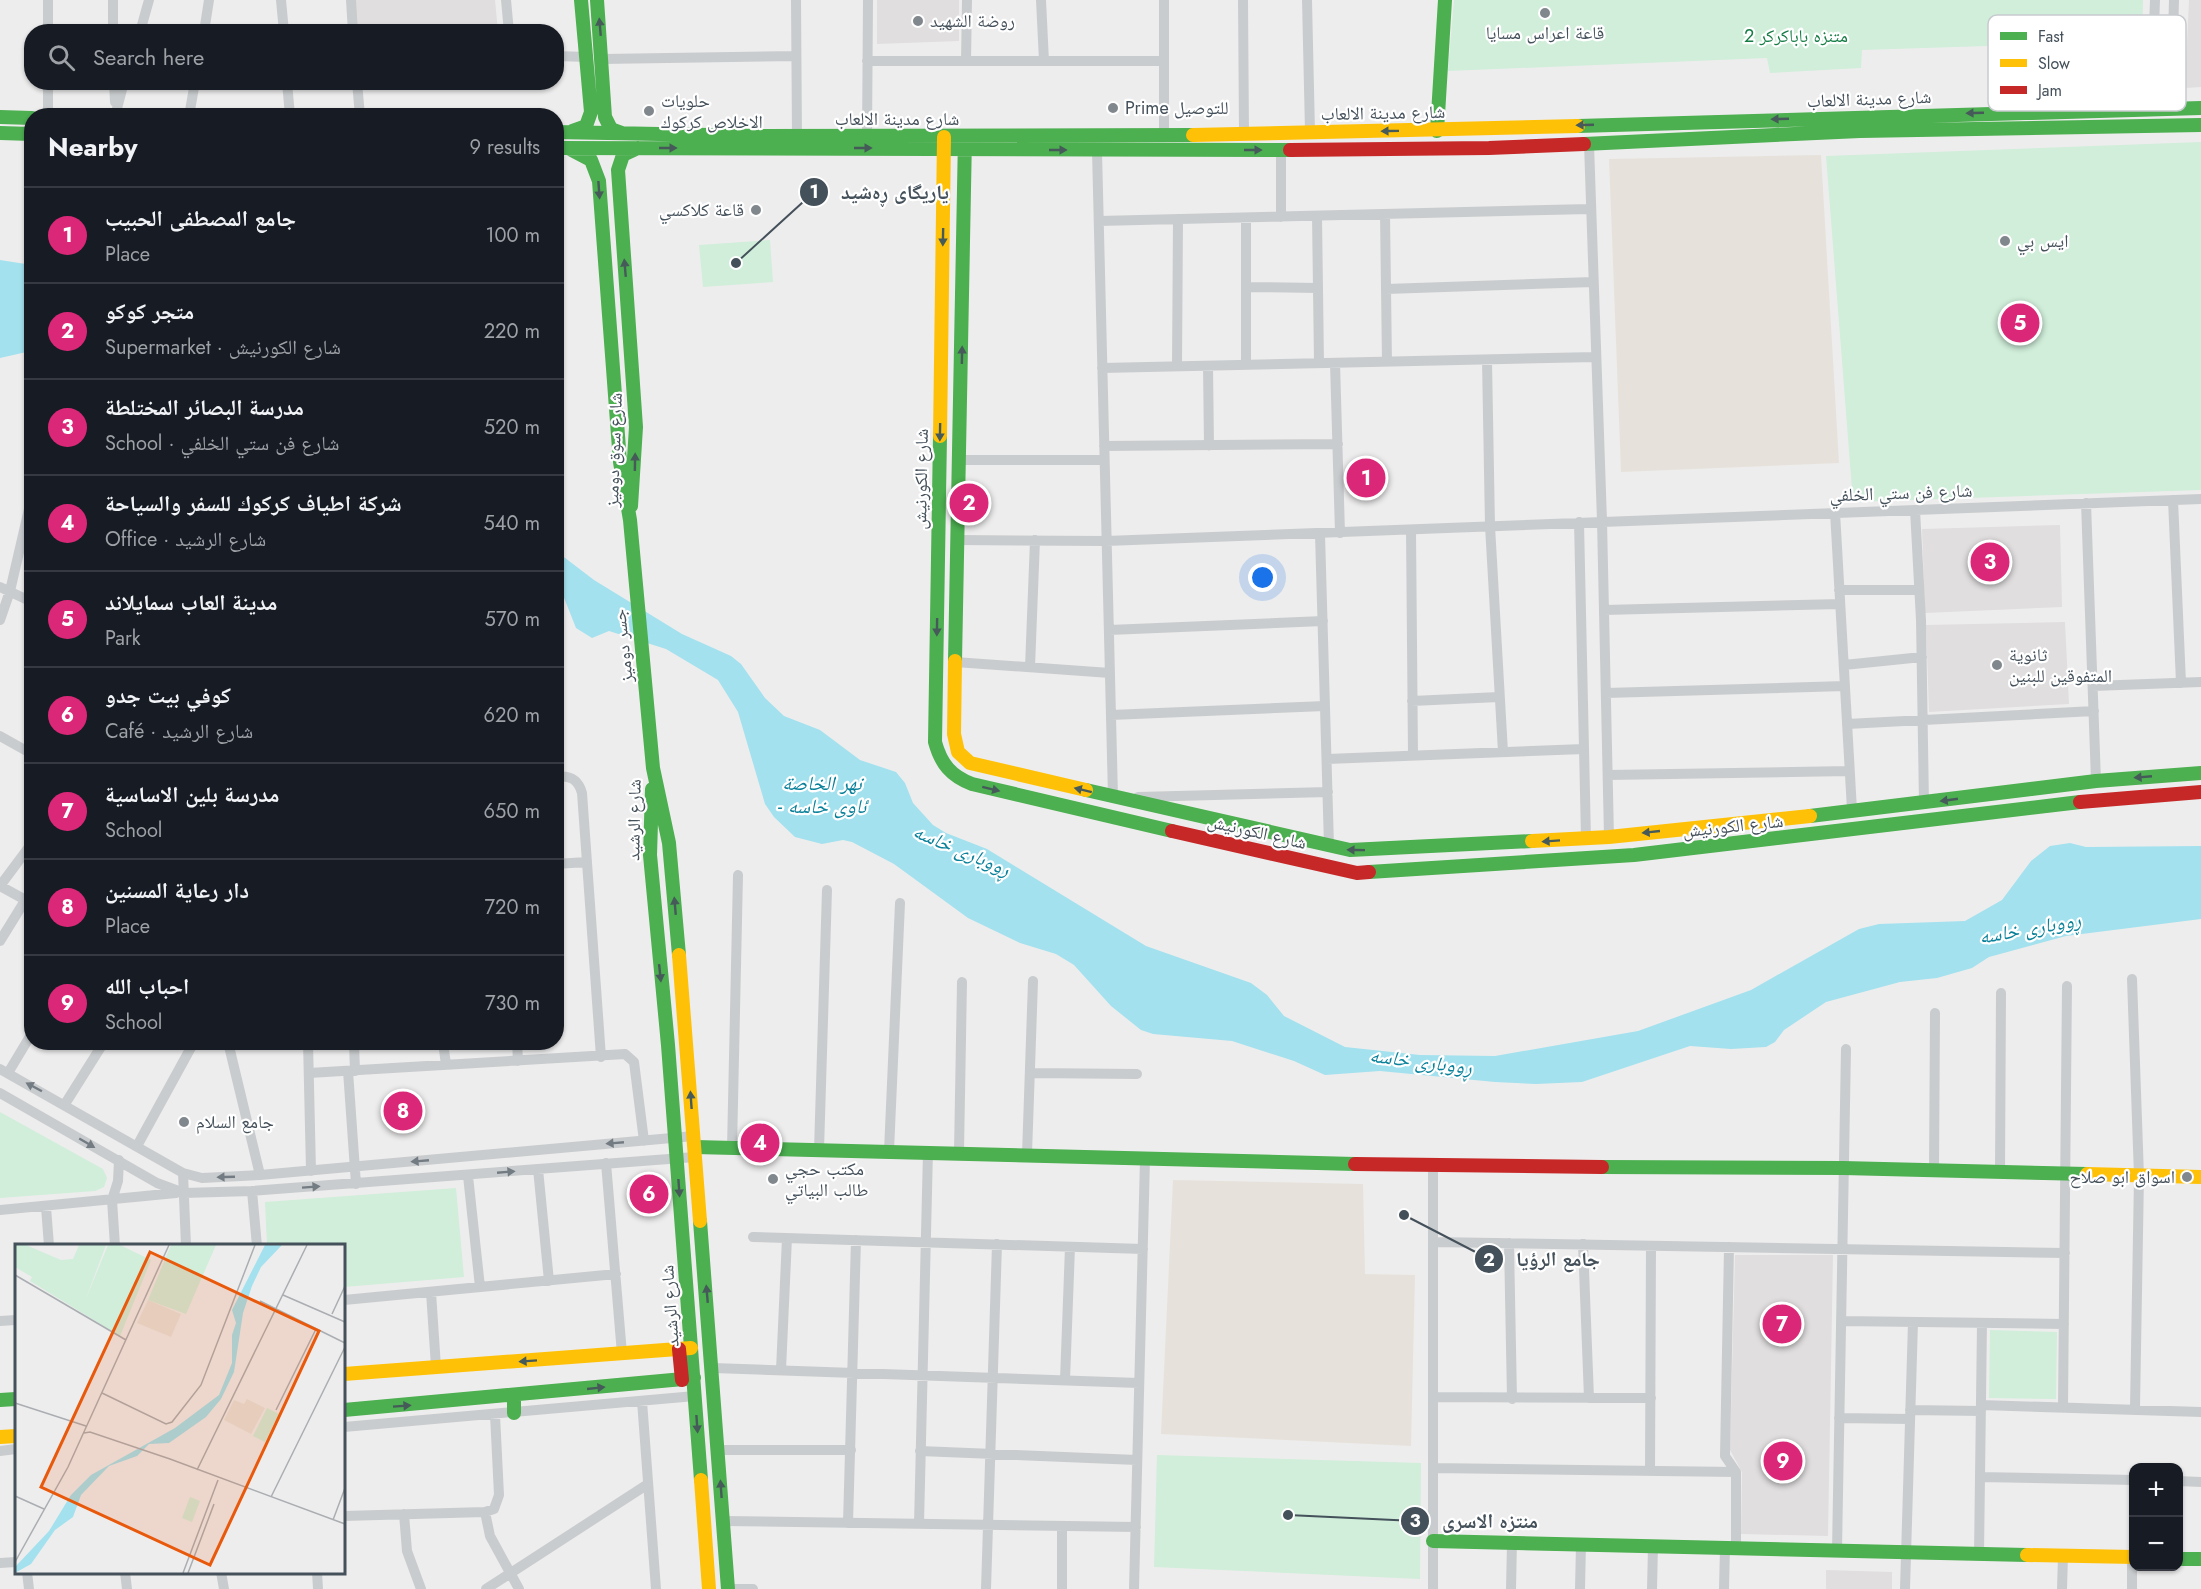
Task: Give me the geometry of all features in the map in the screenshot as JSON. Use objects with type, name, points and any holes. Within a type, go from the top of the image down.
[{"type":"main road","points":[[581,0],[587,57],[597,104],[608,126],[615,132],[628,135]]},
{"type":"main road","points":[[564,131],[586,126],[597,104],[603,59],[597,0]]},
{"type":"main road","points":[[1437,131],[1445,0]]},
{"type":"main road","name":"شارع مدينة الالعاب","points":[[564,148],[965,143],[1164,134],[1437,131],[2053,111]]},
{"type":"main road","points":[[0,117],[24,118]]},
{"type":"main road","points":[[1663,123],[1665,140]]},
{"type":"main road","name":"شارع مدينة الالعاب","points":[[965,143],[1097,151],[1368,149],[1589,144],[1860,131],[2201,125]]},
{"type":"main road","name":"شارع مدينة الالعاب","points":[[564,132],[797,138],[867,137],[944,143]]},
{"type":"main road","points":[[1367,132],[1368,149]]},
{"type":"main road","points":[[0,133],[24,134]]},
{"type":"main road","name":"شارع الكورنيش","points":[[944,143],[935,742],[938,756],[948,773],[966,782],[998,791],[1357,873],[1634,855],[2088,801],[2201,792]]},
{"type":"main road","name":"شارع الكورنيش","points":[[965,143],[961,460],[954,734],[957,752],[965,760],[1113,797],[1350,850],[1609,837],[1924,804],[2096,781],[2201,773]]},
{"type":"main road","name":"شارع سوق دوميز","points":[[630,520],[635,478],[636,427],[618,170],[623,155],[640,148]]},
{"type":"main road","name":"شارع سوق دوميز","points":[[564,149],[591,160],[598,174],[620,462],[630,520]]},
{"type":"main road","points":[[941,388],[962,389]]},
{"type":"main road","name":"جسر دوميز","points":[[630,520],[633,572],[653,768]]},
{"type":"main road","name":"شارع الرشيد","points":[[653,768],[650,855],[675,1138],[685,1349],[688,1379],[695,1396],[709,1589]]},
{"type":"main road","name":"شارع الرشيد","points":[[653,768],[670,855],[713,1368],[728,1589]]},
{"type":"main road","points":[[1752,821],[1755,842]]},
{"type":"main road","points":[[1419,848],[1421,869]]},
{"type":"main road","points":[[695,1147],[928,1151],[1433,1166],[1843,1168],[2201,1177]]},
{"type":"main road","points":[[345,1374],[685,1349]]},
{"type":"main road","points":[[345,1410],[688,1379]]},
{"type":"main road","points":[[514,1396],[514,1413]]},
{"type":"main road","points":[[0,1400],[15,1399]]},
{"type":"main road","points":[[0,1437],[15,1436]]},
{"type":"main road","points":[[1433,1541],[2129,1557]]},
{"type":"main road","points":[[2183,1558],[2201,1559]]},
{"type":"street","points":[[48,0],[48,24]]},
{"type":"street","points":[[113,0],[113,24]]},
{"type":"street","points":[[142,24],[149,0]]},
{"type":"street","points":[[205,24],[209,0]]},
{"type":"street","points":[[281,0],[283,24]]},
{"type":"street","points":[[351,0],[352,24]]},
{"type":"street","points":[[506,0],[508,24]]},
{"type":"street","points":[[796,0],[797,138]]},
{"type":"street","points":[[867,137],[868,0]]},
{"type":"street","points":[[966,61],[967,0]]},
{"type":"street","points":[[1041,0],[1044,61]]},
{"type":"street","points":[[1164,0],[1164,134]]},
{"type":"street","points":[[1243,0],[1244,133]]},
{"type":"street","points":[[1307,0],[1310,132]]},
{"type":"street","points":[[2154,15],[2155,0]]},
{"type":"street","points":[[2174,0],[2174,15]]},
{"type":"street","points":[[564,56],[587,57]]},
{"type":"street","points":[[603,59],[796,56]]},
{"type":"street","points":[[867,61],[1164,61]]},
{"type":"street","points":[[48,90],[48,108]]},
{"type":"street","points":[[114,90],[115,108]]},
{"type":"street","points":[[117,108],[122,90]]},
{"type":"street","points":[[190,108],[194,90]]},
{"type":"street","points":[[288,90],[289,108]]},
{"type":"street","points":[[358,90],[359,108]]},
{"type":"street","points":[[1589,144],[1602,521],[1609,837]]},
{"type":"street","points":[[1281,150],[1281,217]]},
{"type":"street","points":[[1097,151],[1113,797],[1328,792]]},
{"type":"street","points":[[1099,221],[1590,209]]},
{"type":"street","points":[[1385,214],[1387,362]]},
{"type":"street","points":[[1317,216],[1319,363]]},
{"type":"street","points":[[1246,218],[1246,365]]},
{"type":"street","points":[[1177,366],[1178,219]]},
{"type":"street","points":[[1386,288],[1593,282]]},
{"type":"street","points":[[1246,287],[1318,288]]},
{"type":"street","points":[[1102,368],[1596,357]]},
{"type":"street","points":[[1487,360],[1490,526],[1503,752]]},
{"type":"street","points":[[1335,363],[1340,533]]},
{"type":"street","points":[[1208,366],[1209,446]]},
{"type":"street","points":[[1104,446],[1338,444]]},
{"type":"street","points":[[961,460],[1104,460]]},
{"type":"street","points":[[2173,500],[2181,683]]},
{"type":"street","name":"شارع فن ستي الخلفي","points":[[959,540],[1106,541],[2201,500]]},
{"type":"street","points":[[2086,503],[2096,781]]},
{"type":"street","points":[[1915,510],[1922,657],[1924,804]]},
{"type":"street","points":[[1835,512],[1851,810]]},
{"type":"street","points":[[1579,522],[1586,838]]},
{"type":"street","points":[[0,620],[5,589],[24,524]]},
{"type":"street","points":[[1411,530],[1413,756]]},
{"type":"street","points":[[1320,534],[1329,846]]},
{"type":"street","points":[[1030,667],[1035,540]]},
{"type":"street","points":[[5,589],[24,598]]},
{"type":"street","points":[[1839,590],[1919,590]]},
{"type":"street","points":[[1604,610],[1840,604]]},
{"type":"street","points":[[1109,630],[1323,621]]},
{"type":"street","points":[[1844,665],[1922,657]]},
{"type":"street","points":[[955,662],[1110,673]]},
{"type":"street","points":[[2093,686],[2201,682]]},
{"type":"street","points":[[1606,693],[1845,687]]},
{"type":"street","points":[[1412,701],[1499,697]]},
{"type":"street","points":[[1111,715],[1325,706]]},
{"type":"street","points":[[1847,723],[2094,711]]},
{"type":"street","points":[[0,736],[24,750]]},
{"type":"street","points":[[1327,759],[1584,749]]},
{"type":"street","points":[[1608,775],[1849,771]]},
{"type":"street","points":[[564,776],[580,785],[601,1057]]},
{"type":"street","points":[[24,854],[0,886],[24,898]]},
{"type":"street","points":[[564,863],[586,862]]},
{"type":"street","points":[[732,1148],[738,875]]},
{"type":"street","points":[[819,1150],[827,890]]},
{"type":"street","points":[[889,1150],[900,903]]},
{"type":"street","points":[[0,942],[24,908]]},
{"type":"street","points":[[2132,979],[2139,1176],[2135,1408]]},
{"type":"street","points":[[1027,1154],[1033,981]]},
{"type":"street","points":[[959,1152],[962,982]]},
{"type":"street","points":[[2062,1406],[2067,986]]},
{"type":"street","points":[[2000,1172],[2001,993]]},
{"type":"street","points":[[1934,1170],[1935,1013]]},
{"type":"street","points":[[24,1044],[4,1071],[183,1173],[202,1178],[311,1171],[675,1138],[695,1147]]},
{"type":"street","points":[[1837,1550],[1846,1049]]},
{"type":"street","points":[[65,1104],[99,1050]]},
{"type":"street","points":[[137,1146],[190,1050]]},
{"type":"street","points":[[230,1050],[260,1175]]},
{"type":"street","points":[[308,1050],[311,1171]]},
{"type":"street","points":[[353,1050],[352,1071],[356,1184]]},
{"type":"street","points":[[444,1050],[446,1065]]},
{"type":"street","points":[[517,1050],[518,1061]]},
{"type":"street","points":[[309,1073],[625,1054],[634,1062],[644,1141]]},
{"type":"street","points":[[1030,1073],[1137,1074]]},
{"type":"street","points":[[0,1093],[157,1183],[184,1192]]},
{"type":"street","points":[[592,1145],[594,1164]]},
{"type":"street","points":[[0,1210],[184,1192],[252,1191],[356,1184],[676,1158],[695,1147]]},
{"type":"street","points":[[918,1524],[928,1151]]},
{"type":"street","points":[[1134,1589],[1145,1159]]},
{"type":"street","points":[[115,1244],[112,1200],[118,1180],[118,1160]]},
{"type":"street","points":[[606,1163],[622,1354]]},
{"type":"street","points":[[1433,1166],[1433,1589]]},
{"type":"street","points":[[538,1169],[549,1281]]},
{"type":"street","points":[[183,1173],[186,1244]]},
{"type":"street","points":[[468,1176],[480,1287]]},
{"type":"street","points":[[252,1191],[257,1244]]},
{"type":"street","points":[[46,1207],[49,1244]]},
{"type":"street","points":[[753,1237],[1143,1249]]},
{"type":"street","points":[[781,1370],[788,1238]]},
{"type":"street","points":[[848,1523],[856,1240]]},
{"type":"street","points":[[1433,1242],[2065,1253]]},
{"type":"street","points":[[1509,1243],[1512,1399]]},
{"type":"street","points":[[986,1589],[997,1244]]},
{"type":"street","points":[[1583,1244],[1589,1398]]},
{"type":"street","points":[[1650,1471],[1651,1246]]},
{"type":"street","points":[[1065,1380],[1070,1247]]},
{"type":"street","points":[[1724,1589],[1731,1548],[1736,1472],[1725,1456],[1730,1247]]},
{"type":"street","points":[[345,1300],[616,1274]]},
{"type":"street","points":[[431,1292],[436,1367]]},
{"type":"street","points":[[0,1321],[15,1320]]},
{"type":"street","points":[[1841,1321],[2064,1324]]},
{"type":"street","points":[[1905,1589],[1913,1322]]},
{"type":"street","points":[[1979,1554],[1983,1323]]},
{"type":"street","points":[[713,1368],[1139,1383]]},
{"type":"street","points":[[345,1427],[695,1396]]},
{"type":"street","points":[[1434,1397],[1652,1398]]},
{"type":"street","points":[[642,1401],[656,1589]]},
{"type":"street","points":[[1839,1418],[1910,1415],[1981,1408],[2062,1406],[2201,1412]]},
{"type":"street","points":[[345,1516],[485,1512],[494,1509],[499,1500],[495,1415]]},
{"type":"street","points":[[0,1450],[15,1449]]},
{"type":"street","points":[[719,1450],[851,1450]]},
{"type":"street","points":[[920,1451],[1137,1460]]},
{"type":"street","points":[[1433,1468],[1736,1472]]},
{"type":"street","points":[[1980,1477],[2129,1480]]},
{"type":"street","points":[[2183,1481],[2201,1482]]},
{"type":"street","points":[[486,1589],[648,1484]]},
{"type":"street","points":[[485,1512],[490,1536],[519,1589]]},
{"type":"street","points":[[404,1514],[407,1551],[421,1589]]},
{"type":"street","points":[[724,1521],[1136,1527]]},
{"type":"street","points":[[1062,1526],[1062,1589]]},
{"type":"street","points":[[1511,1589],[1512,1542]]},
{"type":"street","points":[[1580,1589],[1581,1544]]},
{"type":"street","points":[[1652,1589],[1653,1546]]},
{"type":"street","points":[[2062,1589],[2063,1556]]},
{"type":"street","points":[[0,1563],[15,1562]]},
{"type":"street","points":[[2132,1589],[2133,1571]]},
{"type":"street","points":[[27,1574],[29,1589]]},
{"type":"street","points":[[125,1574],[127,1589]]},
{"type":"street","points":[[221,1574],[224,1589]]},
{"type":"street","points":[[317,1574],[318,1589]]},
{"type":"street","points":[[728,1589],[753,1589]]},
{"type":"shaded area","points":[[354,0],[495,0],[497,24],[356,24]]},
{"type":"shaded area","name":"روضة الشهيد","points":[[877,0],[959,0],[959,41],[877,44]]},
{"type":"shaded area","points":[[2189,0],[2201,0],[2201,87],[2186,88]]},
{"type":"shaded area","points":[[2060,525],[2062,607],[1925,613],[1922,529]]},
{"type":"shaded area","name":"ثانوية المتفوقين للبنين","points":[[2065,622],[2069,704],[1929,712],[1926,625]]},
{"type":"shaded area","points":[[1735,1255],[1833,1255],[1828,1536],[1741,1534],[1742,1472],[1730,1450]]},
{"type":"shaded area","points":[[1826,1570],[1892,1572],[1892,1589],[1826,1589]]},
{"type":"green space","name":"متنزه باباكركر 2","points":[[1454,0],[2143,0],[2143,15],[1988,15],[1988,46],[1862,50],[1861,68],[1770,73],[1767,58],[1448,71]]},
{"type":"green space","points":[[2201,142],[2201,490],[1853,502],[1826,156]]},
{"type":"green space","points":[[770,240],[773,282],[703,287],[699,245]]},
{"type":"green space","points":[[0,1112],[103,1169],[107,1178],[104,1187],[95,1191],[0,1198]]},
{"type":"green space","points":[[456,1188],[464,1277],[345,1287],[345,1244],[267,1244],[265,1202]]},
{"type":"green space","points":[[1990,1330],[2057,1332],[2056,1399],[1989,1398]]},
{"type":"green space","points":[[1157,1455],[1421,1463],[1420,1579],[1154,1567]]},
{"type":"sand","points":[[1821,155],[1839,463],[1621,472],[1609,159]]},
{"type":"sand","points":[[1173,1180],[1363,1184],[1365,1274],[1415,1275],[1411,1446],[1161,1434]]},
{"type":"water","points":[[0,260],[24,264],[24,353],[0,358]]},
{"type":"water","name":"نهر الخاصة - ئاوی خاسە","points":[[564,557],[594,580],[682,634],[731,656],[741,664],[765,698],[784,716],[820,730],[860,760],[896,772],[905,783],[913,803],[933,825],[946,833],[987,849],[1146,946],[1251,983],[1267,995],[1284,1016],[1345,1047],[1420,1055],[1495,1056],[1638,1031],[1751,990],[1859,929],[1879,924],[1965,921],[2002,900],[2031,861],[2050,846],[2070,843],[2086,847],[2201,846],[2201,919],[2066,936],[1989,957],[1972,968],[1937,978],[1900,982],[1826,1002],[1784,1030],[1775,1042],[1766,1047],[1731,1049],[1690,1046],[1582,1082],[1536,1084],[1495,1082],[1380,1071],[1325,1075],[1294,1061],[1232,1041],[1153,1034],[1141,1030],[1111,1006],[1074,965],[1056,954],[1020,943],[968,918],[894,864],[852,842],[843,840],[822,844],[795,837],[774,817],[765,804],[738,712],[718,680],[666,649],[609,631],[592,638],[576,628],[564,598]]},
{"type":"traffic: fast","points":[[572,131],[586,126],[591,112],[581,0]]},
{"type":"traffic: fast","points":[[597,0],[605,117],[611,129],[622,133]]},
{"type":"traffic: fast","points":[[1437,131],[1445,0]]},
{"type":"traffic: fast","points":[[2186,108],[2201,108]]},
{"type":"traffic: fast","points":[[1578,126],[2097,111]]},
{"type":"traffic: fast","points":[[0,117],[24,118]]},
{"type":"traffic: fast","points":[[1584,144],[1860,131],[2201,125]]},
{"type":"traffic: fast","points":[[564,132],[762,136],[1193,135]]},
{"type":"traffic: fast","points":[[0,133],[24,134]]},
{"type":"traffic: fast","points":[[955,661],[965,137]]},
{"type":"traffic: fast","points":[[564,148],[1290,150]]},
{"type":"traffic: fast","points":[[631,506],[636,427],[618,170],[623,155],[638,148]]},
{"type":"traffic: fast","points":[[570,149],[591,160],[599,181],[620,462],[630,520],[653,768],[669,843],[679,955]]},
{"type":"traffic: fast","points":[[940,436],[935,742],[940,757],[953,773],[972,784],[1172,831]]},
{"type":"traffic: fast","points":[[1810,816],[2096,781],[2201,773]]},
{"type":"traffic: fast","points":[[652,789],[650,855],[668,1045],[701,1480]]},
{"type":"traffic: fast","points":[[1086,790],[1350,850],[1532,841]]},
{"type":"traffic: fast","points":[[1369,872],[1634,855],[2080,802]]},
{"type":"traffic: fast","points":[[695,1147],[1355,1164]]},
{"type":"traffic: fast","points":[[1602,1167],[1843,1168],[2087,1174]]},
{"type":"traffic: fast","points":[[700,1221],[728,1589]]},
{"type":"traffic: fast","points":[[345,1410],[694,1378]]},
{"type":"traffic: fast","points":[[514,1396],[514,1413]]},
{"type":"traffic: fast","points":[[0,1400],[15,1399]]},
{"type":"traffic: fast","points":[[1433,1541],[2027,1555]]},
{"type":"traffic: fast","points":[[2183,1559],[2201,1559]]},
{"type":"traffic: slow","points":[[1193,135],[1578,126]]},
{"type":"traffic: slow","points":[[940,436],[944,137]]},
{"type":"traffic: slow","points":[[955,661],[954,734],[958,752],[970,763],[1086,790]]},
{"type":"traffic: slow","points":[[1532,841],[1609,837],[1810,816]]},
{"type":"traffic: slow","points":[[679,955],[700,1221]]},
{"type":"traffic: slow","points":[[2087,1174],[2201,1177]]},
{"type":"traffic: slow","points":[[345,1374],[691,1348]]},
{"type":"traffic: slow","points":[[0,1437],[15,1436]]},
{"type":"traffic: slow","points":[[701,1480],[709,1589]]},
{"type":"traffic: slow","points":[[2027,1555],[2129,1557]]},
{"type":"traffic: jam","points":[[1290,150],[1489,148],[1584,144]]},
{"type":"traffic: jam","points":[[2080,802],[2201,792]]},
{"type":"traffic: jam","points":[[1172,831],[1357,873],[1369,872]]},
{"type":"traffic: jam","points":[[1355,1164],[1602,1167]]},
{"type":"traffic: jam","points":[[679,1349],[682,1380]]},
{"type":"place","name":"قاعة اعراس مسايا","points":[[1545,13]]},
{"type":"place","name":"روضة الشهيد","points":[[918,21]]},
{"type":"place","name":"Prime للتوصيل","points":[[1113,108]]},
{"type":"place","name":"حلويات الاخلاص كركوك","points":[[649,111]]},
{"type":"place","name":"قاعة كلاكسي","points":[[756,210]]},
{"type":"place","name":"ايس بي","points":[[2005,241]]},
{"type":"place","name":"یاریگای ڕەشید","points":[[736,263]]},
{"type":"place","name":"مدينة العاب سمايلاند","points":[[2020,323]]},
{"type":"place","name":"جامع المصطفى الحبيب","points":[[1366,478]]},
{"type":"place","name":"متجر كوكو","points":[[969,503]]},
{"type":"place","name":"مدرسة البصائر المختلطة","points":[[1990,562]]},
{"type":"place","name":"ثانوية المتفوقين للبنين","points":[[1997,665]]},
{"type":"place","name":"دار رعاية المسنين","points":[[403,1111]]},
{"type":"place","name":"جامع السلام","points":[[184,1122]]},
{"type":"place","name":"شركة اطياف كركوك للسفر والسياحة","points":[[760,1143]]},
{"type":"place","name":"اسواق ابو صلاح","points":[[2187,1177]]},
{"type":"place","name":"مكتب حجي طالب البياتي","points":[[773,1179]]},
{"type":"place","name":"كوفي بيت جدو","points":[[649,1194]]},
{"type":"place","name":"جامع الرؤيا","points":[[1404,1215]]},
{"type":"place","name":"مدرسة بلين الاساسية","points":[[1782,1324]]},
{"type":"place","name":"احباب الله","points":[[1783,1461]]},
{"type":"place","name":"منتزه الاسرى","points":[[1288,1515]]},
{"type":"water label","name":"ڕووباری خاسە","points":[[962,850]]},
{"type":"water label","name":"ڕووباری خاسە","points":[[2030,928]]},
{"type":"water label","name":"ڕووباری خاسە","points":[[1421,1061]]}]
